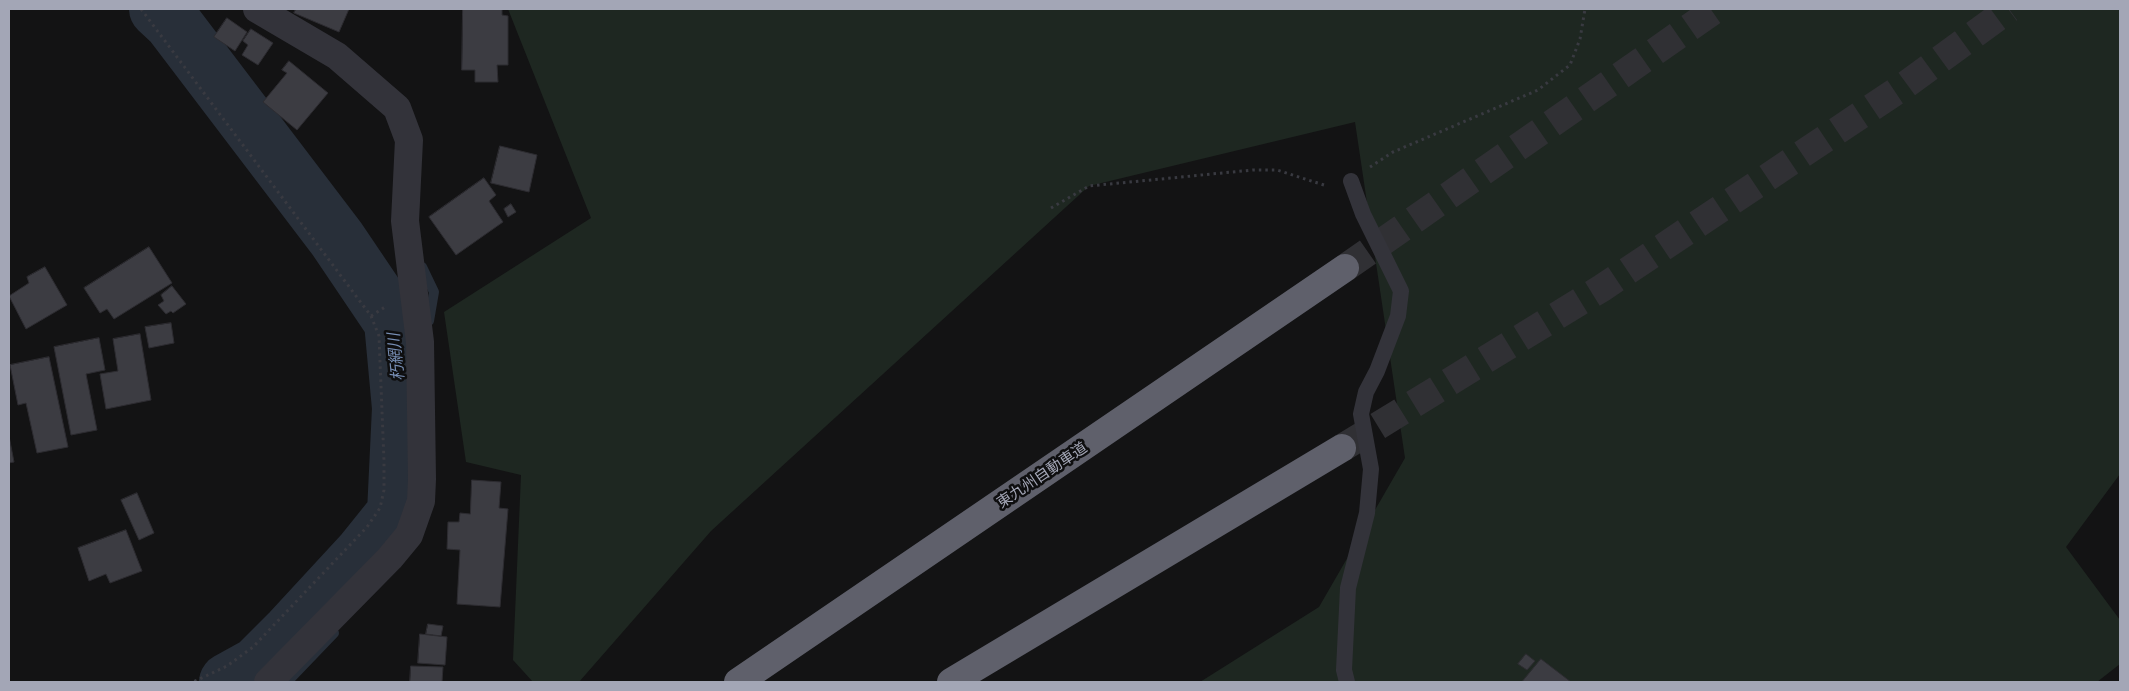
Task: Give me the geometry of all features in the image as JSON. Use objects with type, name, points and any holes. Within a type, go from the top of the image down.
[{"type":"highway","name":"東九州自動車道","points":[[741,680],[1346,268]]},
{"type":"highway","points":[[951,682],[1342,448]]},
{"type":"street","points":[[257,9],[337,56],[397,108],[409,140],[405,221],[420,342],[421,502],[409,535],[390,558],[268,682]]},
{"type":"lane","points":[[1347,682],[1344,670],[1348,588],[1366,513],[1371,469],[1361,414],[1366,392],[1377,371],[1398,316],[1401,291],[1363,214],[1351,181]]},
{"type":"path","points":[[141,9],[370,316],[379,336],[381,355],[384,490],[380,508],[367,527],[253,647],[227,666],[193,682]]},
{"type":"path","points":[[1051,208],[1089,186],[1253,170],[1277,170],[1334,188],[1351,181],[1392,152],[1538,90],[1570,65],[1580,38],[1585,9]]},
{"type":"path","points":[[370,316],[394,303]]},
{"type":"shaded area","points":[[508,9],[2120,9],[2120,474],[2066,547],[2120,620],[2120,664],[2097,682],[1200,682],[1319,607],[1405,458],[1355,122],[1089,186],[711,531],[579,682],[533,682],[513,660],[521,475],[466,462],[444,312],[591,218]]},
{"type":"building","points":[[296,9],[349,9],[339,32],[294,13]]},
{"type":"building","points":[[463,9],[502,9],[502,15],[508,16],[508,65],[497,65],[498,82],[475,82],[475,70],[462,70]]},
{"type":"building","points":[[227,18],[247,32],[235,51],[214,37]]},
{"type":"building","points":[[251,29],[273,43],[258,65],[242,55],[248,45],[243,41]]},
{"type":"building","points":[[289,61],[328,93],[297,130],[263,102],[287,73],[282,70]]},
{"type":"building","points":[[500,146],[537,155],[529,192],[491,183]]},
{"type":"building","points":[[484,178],[496,195],[489,201],[503,222],[456,255],[429,217]]},
{"type":"building","points":[[511,204],[516,212],[508,217],[504,209]]},
{"type":"building","points":[[149,247],[172,283],[114,319],[107,309],[100,313],[84,288]]},
{"type":"building","points":[[45,267],[67,305],[26,329],[9,296],[29,283],[27,277]]},
{"type":"building","points":[[172,286],[186,304],[173,313],[171,311],[166,314],[158,305],[164,301],[161,295]]},
{"type":"building","points":[[171,323],[174,343],[149,348],[145,327]]},
{"type":"building","points":[[140,334],[151,400],[106,409],[100,374],[118,371],[113,339]]},
{"type":"building","points":[[99,338],[105,370],[86,374],[97,430],[71,435],[54,347]]},
{"type":"building","points":[[49,357],[68,447],[37,453],[26,403],[18,405],[10,365]]},
{"type":"building","points":[[9,436],[14,462],[9,463]]},
{"type":"building","points":[[472,480],[501,482],[499,508],[508,509],[500,607],[457,604],[460,550],[447,549],[448,522],[459,522],[460,513],[470,514]]},
{"type":"building","points":[[137,493],[154,533],[139,540],[121,500]]},
{"type":"building","points":[[126,530],[142,571],[110,583],[106,574],[89,581],[78,548]]},
{"type":"building","points":[[428,624],[443,626],[441,636],[426,634]]},
{"type":"building","points":[[420,634],[447,637],[445,665],[418,663]]},
{"type":"building","points":[[1526,654],[1535,661],[1527,670],[1518,664]]},
{"type":"building","points":[[1541,659],[1571,682],[1522,682]]},
{"type":"building","points":[[411,666],[443,667],[442,682],[410,682]]},
{"type":"waterway","name":"朽網川","points":[[158,9],[172,22],[337,239],[393,322],[401,408],[396,513],[363,554],[291,632],[257,666],[228,682]]},
{"type":"waterway","points":[[422,267],[434,292],[429,321]]},
{"type":"waterway","points":[[287,682],[334,633]]},
{"type":"tunnel","points":[[1345,268],[1716,9]]},
{"type":"tunnel","points":[[1342,448],[1602,288],[1904,86],[2009,9]]}]
